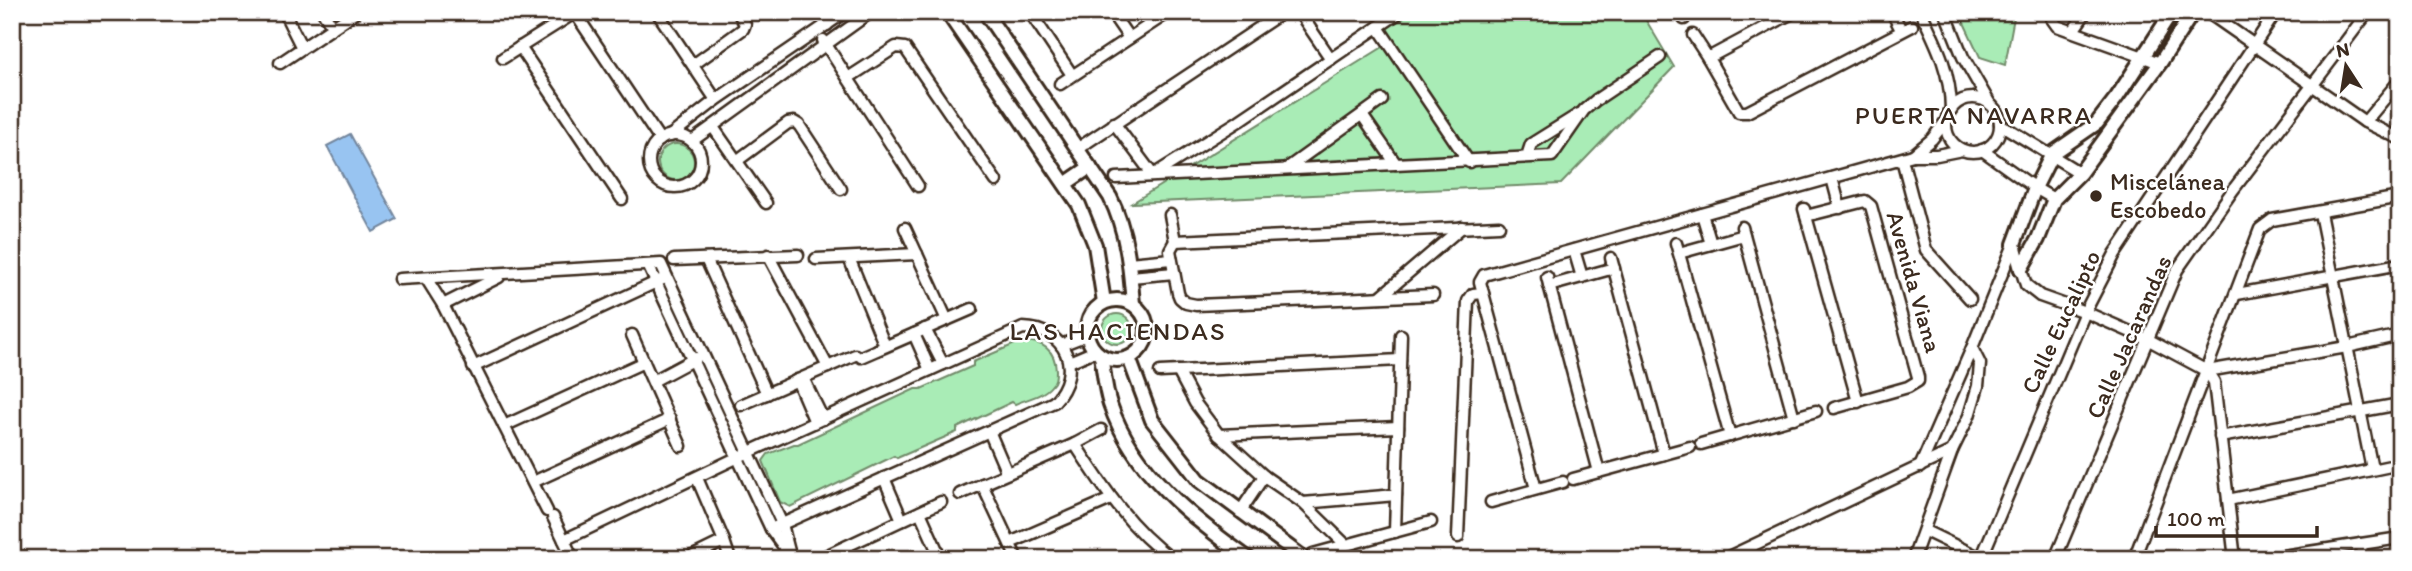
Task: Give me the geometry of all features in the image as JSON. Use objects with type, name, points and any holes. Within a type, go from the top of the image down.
[{"type":"street","points":[[284,12],[302,48]]},
{"type":"street","points":[[323,12],[334,27]]},
{"type":"street","points":[[280,63],[356,12]]},
{"type":"street","points":[[503,58],[576,12],[665,138]]},
{"type":"street","points":[[657,12],[716,100]]},
{"type":"street","points":[[693,65],[743,29],[744,24],[738,12]]},
{"type":"street","points":[[819,12],[827,25]]},
{"type":"street","points":[[665,138],[686,137],[692,141],[701,156],[702,165],[694,181],[678,188],[661,183],[650,170],[651,152],[665,138],[716,100],[845,12]]},
{"type":"street","points":[[692,141],[871,12]]},
{"type":"street","points":[[947,12],[1084,215],[1095,245],[1104,302]]},
{"type":"street","points":[[985,12],[1111,197],[1119,217],[1129,263],[1133,304]]},
{"type":"street","points":[[1030,12],[1072,75]]},
{"type":"street","points":[[1111,12],[1129,38]]},
{"type":"street","points":[[1060,84],[1168,12]]},
{"type":"street","points":[[1077,149],[1283,12]]},
{"type":"street","points":[[1299,12],[1331,59]]},
{"type":"street","points":[[1153,175],[1239,121],[1400,12]]},
{"type":"street","points":[[1708,58],[1794,12]]},
{"type":"street","points":[[1892,12],[1901,30]]},
{"type":"street","points":[[1921,12],[1944,61],[1951,88],[1949,138],[1962,150]]},
{"type":"street","points":[[1536,489],[1480,282],[1484,275],[1907,157],[1982,150],[1992,144],[1998,135],[2000,124],[1997,113],[1963,57],[1945,12]]},
{"type":"street","points":[[2052,12],[2052,19],[2057,26],[2160,63]]},
{"type":"street","points":[[2073,31],[2086,12]]},
{"type":"street","points":[[1920,467],[1972,348],[2035,188],[2052,154],[2097,122],[2172,12]]},
{"type":"street","points":[[2021,269],[2038,239],[2054,199],[2080,173],[2160,63],[2193,12]]},
{"type":"street","points":[[2207,12],[2365,122],[2400,139]]},
{"type":"street","name":"Calle Eucalipto","points":[[1982,559],[2085,312],[2115,254],[2276,12]]},
{"type":"street","name":"Calle Jacarandas","points":[[2055,559],[2177,270],[2233,190],[2368,12]]},
{"type":"street","points":[[1693,35],[1737,111],[1744,113],[1912,26]]},
{"type":"street","points":[[1378,27],[1469,162]]},
{"type":"street","points":[[817,31],[918,186]]},
{"type":"street","points":[[520,47],[622,199]]},
{"type":"street","points":[[848,78],[896,47],[905,48],[996,181]]},
{"type":"street","points":[[1527,156],[1531,144],[1660,57]]},
{"type":"street","points":[[2365,122],[2400,80]]},
{"type":"street","points":[[1907,157],[1932,139],[1959,102],[1980,99],[1990,104]]},
{"type":"street","points":[[1286,169],[1382,100]]},
{"type":"street","points":[[1116,178],[1552,156],[1584,110]]},
{"type":"street","points":[[1362,115],[1396,164]]},
{"type":"street","points":[[738,160],[788,123],[794,122],[799,125],[841,189]]},
{"type":"street","points":[[1114,123],[1153,175]]},
{"type":"street","points":[[2000,124],[2080,173]]},
{"type":"street","points":[[713,127],[766,203]]},
{"type":"street","points":[[1982,150],[2054,199]]},
{"type":"street","points":[[1907,157],[1926,250],[1970,299]]},
{"type":"street","points":[[1065,184],[1090,167]]},
{"type":"street","points":[[1832,178],[1840,208]]},
{"type":"street","points":[[2134,559],[2237,294],[2255,239],[2266,223],[2400,197]]},
{"type":"street","name":"Avenida Viana","points":[[1834,408],[1858,402],[1908,387],[1918,382],[1919,377],[1871,205],[1864,201],[1805,213],[1858,402]]},
{"type":"street","points":[[2320,213],[2372,469]]},
{"type":"street","points":[[1702,214],[1711,244]]},
{"type":"street","points":[[1170,215],[1175,241],[1171,247],[1171,259],[1180,298],[1186,303],[1196,305],[1433,295]]},
{"type":"street","points":[[1175,241],[1499,226]]},
{"type":"street","points":[[1380,297],[1463,227]]},
{"type":"street","points":[[905,228],[947,320]]},
{"type":"street","points":[[1730,436],[1678,248],[1711,244],[1743,231],[1794,418]]},
{"type":"street","points":[[2014,244],[2026,285],[2040,296],[2149,340],[2207,371],[2214,382],[2235,559]]},
{"type":"street","points":[[1574,250],[1582,277]]},
{"type":"street","points":[[816,259],[917,254]]},
{"type":"street","points":[[768,255],[828,367]]},
{"type":"street","points":[[674,260],[798,256]]},
{"type":"street","points":[[849,258],[885,346]]},
{"type":"street","points":[[706,259],[767,394]]},
{"type":"street","points":[[1129,263],[1171,259]]},
{"type":"street","points":[[1599,472],[1548,282],[1582,277],[1612,263],[1664,454]]},
{"type":"street","points":[[2237,294],[2400,264]]},
{"type":"street","points":[[399,279],[648,265],[662,279],[682,310],[782,524],[791,557]]},
{"type":"street","points":[[1131,277],[1174,273]]},
{"type":"street","points":[[443,305],[503,275]]},
{"type":"street","points":[[426,278],[443,305],[573,559]]},
{"type":"street","points":[[662,279],[671,314],[691,360],[771,529],[791,557]]},
{"type":"street","points":[[473,368],[662,279]]},
{"type":"street","points":[[1458,537],[1468,301],[1473,294],[1483,293]]},
{"type":"street","points":[[1069,362],[1098,354],[1120,360],[1137,353],[1147,337],[1145,318],[1133,304],[1119,299],[1104,302],[1090,314],[1087,324],[1087,335],[1098,354],[1109,402],[1125,437],[1139,459],[1187,513],[1249,559]]},
{"type":"street","points":[[741,405],[972,309]]},
{"type":"street","points":[[671,314],[682,310]]},
{"type":"street","points":[[564,540],[738,457],[1023,328],[1040,329],[1061,345],[1069,362],[1066,384],[1054,401],[771,529]]},
{"type":"street","points":[[925,329],[943,364]]},
{"type":"street","points":[[914,334],[930,370]]},
{"type":"street","points":[[632,335],[681,446]]},
{"type":"street","points":[[1061,345],[1087,335]]},
{"type":"street","points":[[1395,532],[1401,335]]},
{"type":"street","points":[[2207,371],[2400,335]]},
{"type":"street","points":[[1913,559],[1952,451],[1969,416],[1978,386],[1980,364],[1972,348]]},
{"type":"street","points":[[653,381],[703,355]]},
{"type":"street","points":[[1129,358],[1152,420],[1199,480],[1289,554],[1309,556],[1431,522]]},
{"type":"street","points":[[1160,372],[1400,360]]},
{"type":"street","points":[[504,426],[644,362]]},
{"type":"street","points":[[1178,371],[1195,403],[1219,435],[1264,476],[1303,503],[1346,545]]},
{"type":"street","points":[[800,379],[819,420]]},
{"type":"street","points":[[2220,437],[2400,404]]},
{"type":"street","points":[[1701,444],[1816,411]]},
{"type":"street","points":[[533,482],[670,419]]},
{"type":"street","points":[[1219,435],[1398,427]]},
{"type":"street","points":[[960,494],[1101,430]]},
{"type":"street","points":[[989,431],[1007,473]]},
{"type":"street","points":[[1075,444],[1111,499],[1160,551],[1172,559]]},
{"type":"street","points":[[1491,502],[1690,447]]},
{"type":"street","points":[[1724,559],[1952,451]]},
{"type":"street","points":[[2228,500],[2400,464]]},
{"type":"street","points":[[1240,512],[1264,476]]},
{"type":"street","points":[[697,478],[730,559]]},
{"type":"street","points":[[884,478],[902,520]]},
{"type":"street","points":[[982,484],[1017,559]]},
{"type":"street","points":[[1303,503],[1396,495]]},
{"type":"street","points":[[1010,543],[1111,499]]},
{"type":"street","points":[[819,559],[833,556],[941,502]]},
{"type":"street","points":[[920,512],[941,559]]},
{"type":"street","points":[[1925,531],[1982,559]]},
{"type":"street","points":[[2263,559],[2400,538]]},
{"type":"street","points":[[687,559],[724,541]]},
{"type":"street","points":[[2360,544],[2364,559]]},
{"type":"street","points":[[1142,559],[1160,551]]},
{"type":"green space","points":[[1369,12],[1641,12],[1674,67],[1561,184],[1132,203],[1391,42]]},
{"type":"green space","points":[[1959,12],[2015,12],[2005,65],[1980,57]]},
{"type":"green space","points":[[676,144],[689,149],[694,162],[689,175],[676,180],[663,175],[658,162],[663,149]]},
{"type":"green space","points":[[1117,314],[1123,315],[1131,323],[1131,335],[1123,343],[1117,344],[1111,343],[1103,335],[1102,329],[1103,323],[1111,315]]},
{"type":"green space","points":[[1022,341],[1041,345],[1053,357],[1055,379],[1044,392],[1015,404],[1012,402],[957,428],[957,432],[897,458],[894,456],[790,507],[780,502],[763,461],[768,454],[798,444],[915,389],[921,389],[973,366],[973,362]]},
{"type":"water","points":[[350,134],[397,219],[373,232],[327,146]]},
{"type":"place","name":"Miscelánea Escobedo","points":[[2096,196]]},
{"type":"district","name":"PUERTA NAVARRA","points":[[1974,115]]},
{"type":"district","name":"LAS HACIENDAS","points":[[1118,331]]}]
